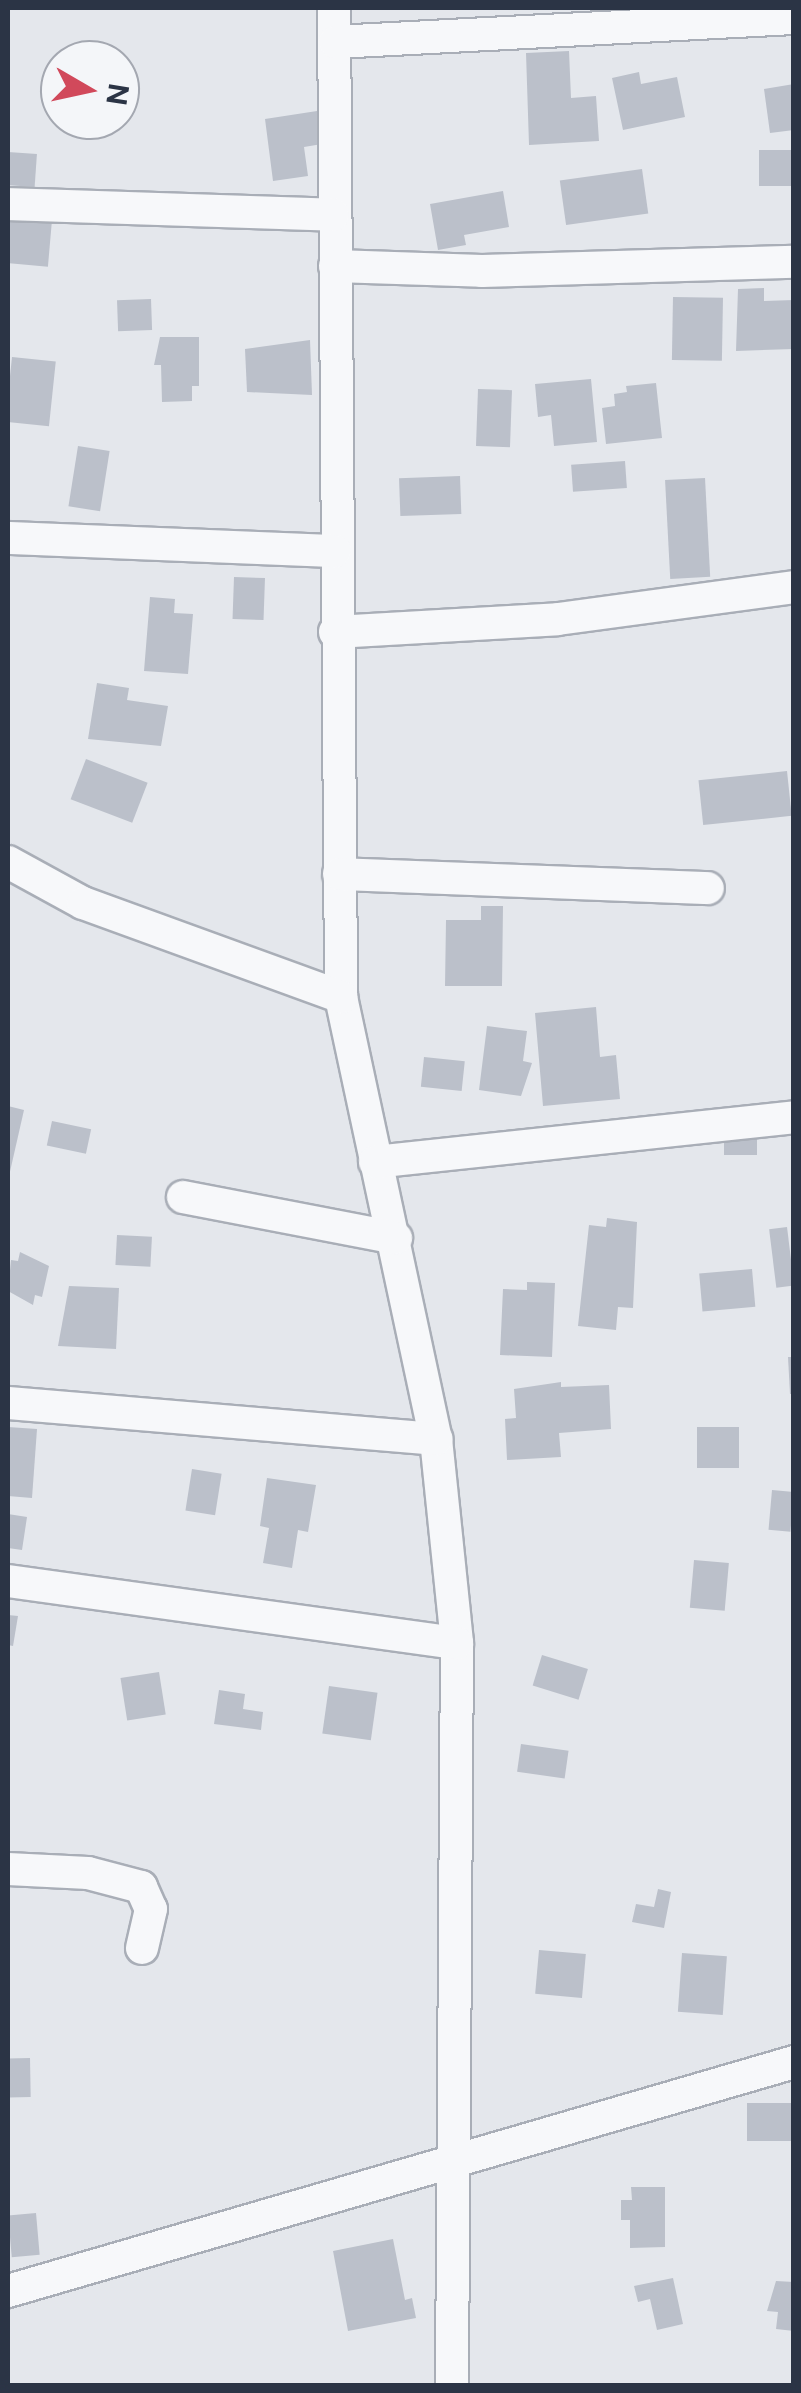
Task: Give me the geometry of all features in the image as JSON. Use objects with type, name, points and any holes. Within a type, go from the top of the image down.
[{"type":"street","points":[[334,8],[332,215],[336,266],[335,632],[341,998],[375,1162],[396,1238],[436,1439],[456,1644],[450,2158],[452,2386]]},
{"type":"street","points":[[335,42],[794,18]]},
{"type":"street","points":[[8,204],[332,215]]},
{"type":"street","points":[[336,266],[482,270],[794,262]]},
{"type":"street","points":[[8,538],[335,550]]},
{"type":"street","points":[[335,632],[558,619],[794,586]]},
{"type":"street","points":[[8,862],[83,903],[341,998]]},
{"type":"street","points":[[339,874],[708,888]]},
{"type":"street","points":[[375,1162],[794,1117]]},
{"type":"street","points":[[182,1196],[396,1238]]},
{"type":"street","points":[[8,1403],[436,1439]]},
{"type":"street","points":[[8,1581],[456,1644]]},
{"type":"street","points":[[8,1869],[88,1872],[141,1887],[151,1909],[142,1948]]},
{"type":"street","points":[[8,2291],[450,2158],[794,2062]]},
{"type":"building","points":[[569,51],[571,98],[596,96],[599,141],[529,145],[526,53]]},
{"type":"building","points":[[639,72],[641,84],[677,77],[685,117],[623,130],[612,78]]},
{"type":"building","points":[[794,84],[794,130],[770,133],[764,89]]},
{"type":"building","points":[[317,111],[322,144],[304,147],[308,176],[273,181],[265,119]]},
{"type":"building","points":[[759,150],[794,150],[794,186],[759,186]]},
{"type":"building","points":[[8,152],[37,154],[35,187],[8,185]]},
{"type":"building","points":[[642,169],[648,214],[566,225],[560,181]]},
{"type":"building","points":[[503,191],[509,227],[464,235],[466,245],[438,250],[430,204]]},
{"type":"building","points":[[8,218],[52,222],[48,267],[8,263]]},
{"type":"building","points":[[764,288],[764,301],[794,300],[794,349],[736,351],[738,289]]},
{"type":"building","points":[[673,297],[723,298],[722,361],[672,360]]},
{"type":"building","points":[[151,299],[152,330],[118,331],[117,300]]},
{"type":"building","points":[[160,337],[199,337],[199,386],[192,386],[192,401],[162,402],[161,365],[154,365]]},
{"type":"building","points":[[310,340],[312,395],[247,392],[245,349]]},
{"type":"building","points":[[12,357],[56,362],[49,426],[8,422]]},
{"type":"building","points":[[591,379],[597,442],[554,446],[551,415],[538,417],[535,384]]},
{"type":"building","points":[[656,383],[662,438],[606,444],[602,408],[615,406],[614,394],[627,392],[626,386]]},
{"type":"building","points":[[478,389],[512,390],[510,447],[476,446]]},
{"type":"building","points":[[78,446],[110,451],[100,511],[68,506]]},
{"type":"building","points":[[625,461],[627,488],[573,492],[571,465]]},
{"type":"building","points":[[460,476],[461,514],[400,516],[399,478]]},
{"type":"building","points":[[705,478],[710,577],[670,579],[665,480]]},
{"type":"building","points":[[234,577],[265,578],[264,620],[233,619]]},
{"type":"building","points":[[150,597],[175,599],[174,613],[193,614],[188,674],[144,671]]},
{"type":"building","points":[[97,683],[129,688],[127,700],[168,706],[161,746],[88,739]]},
{"type":"building","points":[[86,759],[148,783],[132,823],[71,799]]},
{"type":"building","points":[[787,771],[792,816],[703,825],[698,780]]},
{"type":"building","points":[[481,906],[503,906],[502,986],[445,986],[446,920],[481,920]]},
{"type":"building","points":[[596,1007],[600,1057],[616,1055],[620,1099],[543,1106],[535,1013]]},
{"type":"building","points":[[487,1026],[527,1031],[523,1061],[532,1063],[521,1096],[479,1090]]},
{"type":"building","points":[[424,1057],[465,1061],[462,1091],[421,1087]]},
{"type":"building","points":[[8,1106],[24,1110],[9,1176],[8,1176]]},
{"type":"building","points":[[52,1121],[91,1129],[86,1154],[47,1145]]},
{"type":"building","points":[[724,1138],[757,1138],[757,1155],[724,1155]]},
{"type":"building","points":[[607,1218],[637,1222],[633,1308],[618,1307],[616,1330],[578,1326],[589,1225],[606,1227]]},
{"type":"building","points":[[787,1227],[794,1286],[776,1288],[769,1229]]},
{"type":"building","points":[[117,1235],[152,1237],[150,1267],[115,1265]]},
{"type":"building","points":[[20,1252],[49,1266],[42,1297],[35,1295],[33,1305],[8,1291],[11,1260],[18,1261]]},
{"type":"building","points":[[752,1269],[755,1307],[703,1311],[699,1274]]},
{"type":"building","points":[[527,1282],[555,1283],[552,1357],[500,1355],[503,1289],[527,1290]]},
{"type":"building","points":[[69,1286],[119,1288],[116,1349],[58,1346]]},
{"type":"building","points":[[788,1357],[794,1357],[794,1394],[790,1394]]},
{"type":"building","points":[[561,1382],[561,1387],[609,1385],[611,1429],[559,1433],[561,1457],[507,1460],[505,1419],[516,1418],[514,1389]]},
{"type":"building","points":[[8,1427],[37,1429],[32,1498],[8,1496]]},
{"type":"building","points":[[697,1427],[739,1427],[739,1468],[697,1468]]},
{"type":"building","points":[[192,1469],[222,1474],[215,1515],[185,1510]]},
{"type":"building","points":[[267,1478],[316,1485],[308,1532],[298,1530],[292,1568],[263,1563],[269,1528],[260,1526]]},
{"type":"building","points":[[772,1490],[794,1492],[790,1532],[769,1530]]},
{"type":"building","points":[[8,1514],[27,1517],[22,1550],[8,1548]]},
{"type":"building","points":[[694,1560],[729,1563],[725,1611],[690,1608]]},
{"type":"building","points":[[8,1615],[18,1616],[13,1646],[8,1645]]},
{"type":"building","points":[[542,1655],[588,1669],[579,1700],[533,1686]]},
{"type":"building","points":[[159,1672],[166,1714],[127,1721],[120,1678]]},
{"type":"building","points":[[329,1686],[378,1693],[371,1740],[322,1734]]},
{"type":"building","points":[[219,1690],[245,1694],[243,1709],[263,1712],[261,1730],[214,1724]]},
{"type":"building","points":[[521,1744],[569,1751],[565,1778],[517,1772]]},
{"type":"building","points":[[658,1889],[671,1892],[664,1928],[632,1922],[636,1904],[654,1907]]},
{"type":"building","points":[[539,1950],[586,1954],[582,1998],[535,1994]]},
{"type":"building","points":[[682,1953],[727,1956],[723,2015],[678,2012]]},
{"type":"building","points":[[8,2058],[30,2058],[31,2097],[9,2097]]},
{"type":"building","points":[[747,2103],[794,2103],[794,2141],[747,2141]]},
{"type":"building","points":[[631,2187],[665,2187],[665,2247],[630,2248],[630,2220],[621,2220],[621,2200],[632,2200]]},
{"type":"building","points":[[36,2213],[40,2255],[12,2257],[8,2215]]},
{"type":"building","points":[[393,2239],[405,2300],[412,2298],[416,2318],[348,2331],[333,2251]]},
{"type":"building","points":[[673,2278],[683,2324],[657,2330],[650,2299],[638,2302],[634,2286]]},
{"type":"building","points":[[776,2281],[794,2282],[794,2331],[776,2329],[778,2312],[767,2311]]}]
